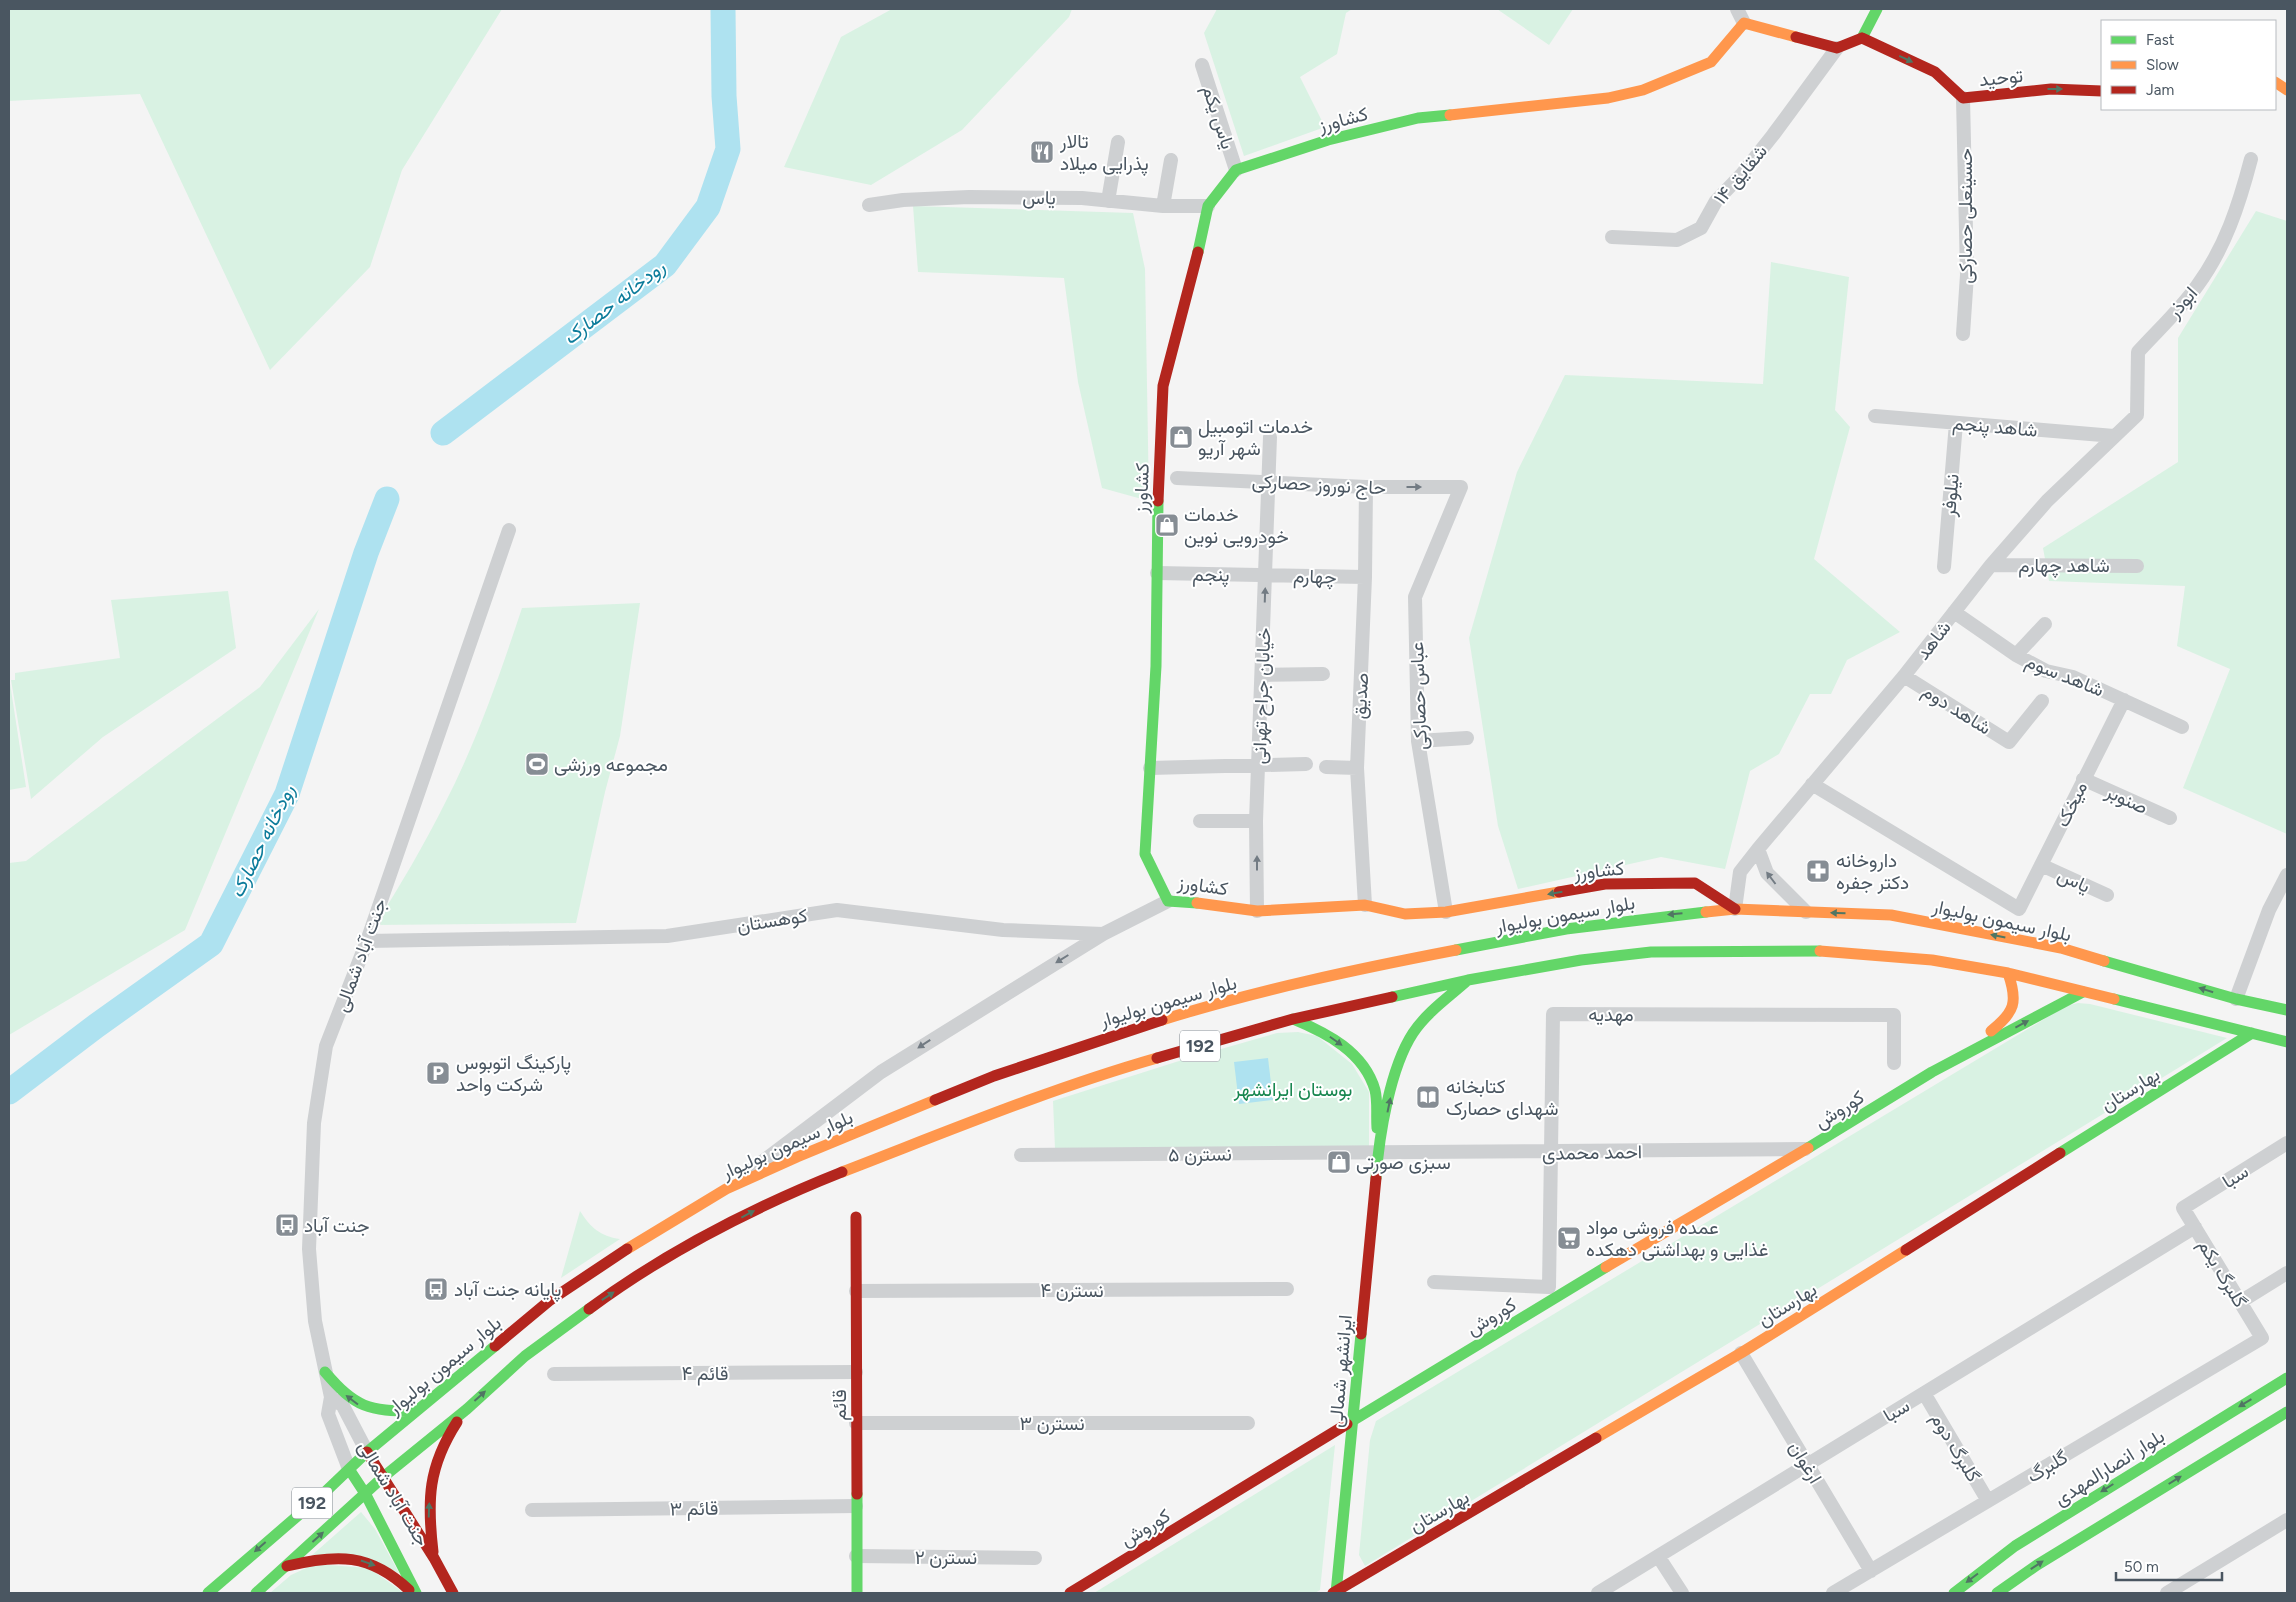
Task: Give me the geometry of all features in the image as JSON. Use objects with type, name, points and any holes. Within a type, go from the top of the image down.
[{"type":"main road","points":[[1744,23],[1837,48],[1862,38],[1878,9]]},
{"type":"main road","name":"کشاورز","points":[[1735,909],[1695,883],[1606,884],[1446,912],[1405,914],[1365,905],[1257,911],[1203,903],[1168,901],[1145,854],[1156,666],[1158,477],[1163,386],[1193,274],[1208,206],[1236,170],[1328,140],[1418,118],[1608,98],[1643,90],[1711,62],[1744,23]]},
{"type":"main road","name":"توحید","points":[[1862,38],[1935,72],[1963,98],[2051,89],[2101,91]]},
{"type":"main road","points":[[2276,83],[2287,90]]},
{"type":"main road","name":"بلوار سیمون بولیوار","points":[[208,1593],[324,1494],[367,1452],[549,1301],[645,1237],[726,1189],[797,1156],[994,1076],[1101,1039],[1210,1005],[1365,968],[1566,929],[1651,916],[1735,909],[1891,915],[2061,948],[2236,999],[2287,1010]]},
{"type":"main road","name":"192","points":[[256,1593],[366,1495],[382,1478],[467,1409],[525,1356],[593,1306],[679,1250],[780,1197],[1008,1107],[1101,1074],[1293,1019],[1468,980],[1581,960],[1652,952],[1803,950],[1932,960],[2008,973],[2287,1042]]},
{"type":"main road","points":[[1932,1072],[2010,1016],[2016,1003],[2008,973]]},
{"type":"main road","points":[[1378,1152],[1395,1073],[1403,1050],[1425,1018],[1468,980]]},
{"type":"main road","points":[[1932,1072],[2083,992]]},
{"type":"main road","points":[[1293,1019],[1312,1026],[1335,1040],[1361,1062],[1375,1090],[1378,1152]]},
{"type":"main road","name":"بهارستان","points":[[1335,1592],[1741,1353],[2252,1034]]},
{"type":"main road","name":"کوروش","points":[[1070,1593],[1653,1238],[1806,1150],[1932,1072]]},
{"type":"main road","name":"ایرانشهر شمالی","points":[[1335,1592],[1378,1152]]},
{"type":"main road","name":"قائم","points":[[856,1216],[857,1593]]},
{"type":"main road","points":[[325,1372],[341,1391],[362,1406],[372,1410],[416,1411]]},
{"type":"main road","name":"بلوار انصارالمهدی","points":[[1954,1593],[2016,1546],[2287,1378]]},
{"type":"main road","points":[[434,1558],[428,1519],[430,1478],[444,1441],[467,1409]]},
{"type":"main road","points":[[1997,1593],[2037,1565],[2287,1412]]},
{"type":"main road","name":"جنت آباد شمالی","points":[[367,1452],[434,1558],[453,1593]]},
{"type":"main road","name":"جنت آباد شمالی","points":[[349,1469],[366,1495],[414,1593]]},
{"type":"main road","points":[[287,1566],[325,1557],[350,1557],[387,1570],[399,1578],[414,1593]]},
{"type":"street","points":[[1737,9],[1744,23]]},
{"type":"street","name":"شقایق ۱۴","points":[[1612,237],[1677,240],[1701,228],[1716,202],[1742,174],[1773,135],[1837,48]]},
{"type":"street","name":"یاس یکم","points":[[1202,65],[1236,170]]},
{"type":"street","name":"حسینعلی حصارکی","points":[[1962,334],[1967,275],[1963,98]]},
{"type":"street","points":[[1108,200],[1118,142]]},
{"type":"street","name":"ابوذر","points":[[2114,436],[2137,416],[2138,352],[2197,287],[2226,239],[2241,199],[2251,159]]},
{"type":"street","points":[[1163,206],[1171,160]]},
{"type":"street","name":"یاس","points":[[869,204],[969,196],[1082,198],[1163,206],[1208,206]]},
{"type":"street","name":"شاهد پنجم","points":[[1875,416],[2114,436]]},
{"type":"street","name":"نیلوفر","points":[[1944,567],[1956,423]]},
{"type":"street","name":"شاهد","points":[[1735,909],[1740,872],[1904,676],[1991,564],[2047,501],[2114,436]]},
{"type":"street","name":"خیابان جراح تهرانی","points":[[1257,911],[1256,821],[1270,438]]},
{"type":"street","name":"حاج نوروز حصارکی","points":[[1177,478],[1366,487],[1461,487]]},
{"type":"street","name":"صدیق","points":[[1365,905],[1357,768],[1365,577],[1366,487]]},
{"type":"street","name":"عباس حصارکی","points":[[1446,912],[1418,741],[1415,597],[1461,487]]},
{"type":"street","name":"جنت آباد شمالی","points":[[349,1469],[328,1414],[331,1396],[315,1321],[309,1249],[314,1124],[326,1046],[367,941],[509,530]]},
{"type":"street","name":"شاهد چهارم","points":[[1991,564],[2137,566]]},
{"type":"street","name":"پنجم","points":[[1157,573],[1265,574]]},
{"type":"street","name":"چهارم","points":[[1265,574],[1365,577]]},
{"type":"street","name":"شاهد سوم","points":[[1954,612],[2016,655],[2046,671],[2073,676],[2182,727]]},
{"type":"street","points":[[2016,655],[2045,624]]},
{"type":"street","points":[[1262,675],[1323,674]]},
{"type":"street","name":"شاهد دوم","points":[[1904,676],[2009,742],[2042,701]]},
{"type":"street","name":"میخک","points":[[1812,784],[2019,909],[2124,700]]},
{"type":"street","points":[[1418,741],[1467,738]]},
{"type":"street","points":[[1150,768],[1306,764]]},
{"type":"street","points":[[1326,768],[1357,768]]},
{"type":"street","name":"صنوبر","points":[[2084,779],[2170,818]]},
{"type":"street","points":[[1200,821],[1256,821]]},
{"type":"street","points":[[1758,850],[1767,873],[1806,912]]},
{"type":"street","name":"یاس","points":[[2041,865],[2107,895]]},
{"type":"street","points":[[2236,999],[2269,910],[2287,875]]},
{"type":"street","name":"کوهستان","points":[[367,941],[667,936],[837,910],[1003,930],[1104,934],[1168,901]]},
{"type":"street","points":[[726,1189],[881,1072],[1104,934]]},
{"type":"street","name":"مهدیه","points":[[1434,1282],[1549,1287],[1553,1014],[1894,1015],[1894,1063]]},
{"type":"street","name":"سبا","points":[[2183,1208],[2287,1143]]},
{"type":"street","name":"احمد محمدی","points":[[1378,1152],[1551,1153],[1806,1150]]},
{"type":"street","name":"نسترن ۵","points":[[1021,1155],[1378,1152]]},
{"type":"street","name":"گلبرگ یکم","points":[[2183,1208],[2262,1338]]},
{"type":"street","name":"سبا","points":[[1598,1593],[2194,1227]]},
{"type":"street","points":[[2240,1302],[2287,1272]]},
{"type":"street","name":"نسترن ۴","points":[[856,1291],[1288,1289]]},
{"type":"street","name":"گلبرگ","points":[[1833,1593],[2262,1338]]},
{"type":"street","name":"ارغوان","points":[[1741,1353],[1870,1571]]},
{"type":"street","name":"قائم ۴","points":[[554,1374],[856,1372]]},
{"type":"street","name":"گلبرگ دوم","points":[[1924,1393],[1988,1501]]},
{"type":"street","name":"جنت آباد شمالی","points":[[331,1396],[343,1406],[367,1452]]},
{"type":"street","name":"نسترن ۳","points":[[856,1424],[1248,1423]]},
{"type":"street","name":"قائم ۳","points":[[532,1510],[856,1506]]},
{"type":"street","points":[[2168,1593],[2287,1520]]},
{"type":"street","name":"نسترن ۲","points":[[856,1556],[1035,1558]]},
{"type":"street","points":[[1658,1556],[1682,1593]]},
{"type":"green space","points":[[9,9],[502,9],[402,170],[370,267],[270,370],[140,94],[9,101]]},
{"type":"green space","points":[[892,9],[1072,9],[1069,17],[962,130],[871,185],[784,167],[841,37]]},
{"type":"green space","points":[[1217,9],[1352,9],[1346,13],[1337,54],[1300,77],[1325,127],[1244,156],[1204,33]]},
{"type":"green space","points":[[1497,9],[1573,9],[1549,45]]},
{"type":"green space","points":[[913,206],[1133,213],[1145,269],[1149,501],[1102,488],[1078,382],[1064,278],[918,272]]},
{"type":"green space","points":[[2256,211],[2287,221],[2287,834],[2183,788],[2230,669],[2177,646],[2185,586],[2049,581],[2043,548],[2178,462],[2178,338]]},
{"type":"green space","points":[[1771,262],[1849,277],[1835,410],[1850,427],[1814,559],[1900,632],[1847,660],[1831,694],[1810,694],[1779,754],[1750,771],[1725,869],[1661,857],[1518,889],[1498,826],[1469,638],[1517,472],[1565,375],[1763,384]]},
{"type":"green space","points":[[228,591],[236,648],[103,737],[31,799],[11,680],[15,680],[15,673],[120,658],[111,600]]},
{"type":"green space","name":"مجموعه ورزشی","points":[[640,603],[620,736],[605,792],[576,923],[375,925],[420,850],[457,780],[487,707],[522,608]]},
{"type":"green space","points":[[319,609],[185,930],[9,1035],[9,863],[26,861],[260,687]]},
{"type":"green space","points":[[9,677],[26,787],[9,790]]},
{"type":"green space","points":[[2078,1003],[2090,1004],[2227,1038],[1365,1566],[1359,1555],[1370,1440],[1376,1421],[2066,1006]]},
{"type":"green space","name":"بوستان ایرانشهر","points":[[1298,1032],[1317,1036],[1352,1064],[1369,1092],[1369,1148],[1055,1149],[1053,1101],[1179,1061],[1277,1033]]},
{"type":"green space","points":[[580,1211],[588,1222],[601,1233],[620,1239],[561,1278]]},
{"type":"green space","points":[[1335,1445],[1320,1590],[1315,1593],[1094,1593]]},
{"type":"green space","points":[[361,1512],[375,1529],[399,1573],[311,1556]]},
{"type":"green space","points":[[315,1564],[369,1568],[404,1593],[270,1593],[291,1575]]},
{"type":"water","points":[[1268,1058],[1273,1100],[1239,1104],[1234,1062]]},
{"type":"waterway","name":"رودخانه حصارک","points":[[443,433],[665,265],[708,207],[728,149],[724,96],[723,9]]},
{"type":"waterway","name":"رودخانه حصارک","points":[[9,1092],[96,1026],[211,944],[287,794],[366,553],[387,499]]},
{"type":"traffic: fast","points":[[1862,38],[1877,9]]},
{"type":"traffic: fast","points":[[1198,252],[1208,206],[1236,170],[1328,140],[1418,118],[1450,115]]},
{"type":"traffic: fast","points":[[1158,501],[1156,666],[1145,854],[1168,901],[1197,903]]},
{"type":"traffic: fast","points":[[1456,950],[1566,929],[1706,912]]},
{"type":"traffic: fast","points":[[1392,997],[1468,980],[1581,960],[1651,952],[1820,951]]},
{"type":"traffic: fast","points":[[2104,961],[2236,999],[2287,1010]]},
{"type":"traffic: fast","points":[[1376,1178],[1387,1103],[1405,1048],[1413,1033],[1425,1018],[1468,980]]},
{"type":"traffic: fast","points":[[1808,1148],[1932,1072],[2083,992]]},
{"type":"traffic: fast","points":[[2114,999],[2287,1042]]},
{"type":"traffic: fast","points":[[1293,1019],[1331,1038],[1343,1046],[1362,1065],[1370,1077],[1375,1090],[1377,1128]]},
{"type":"traffic: fast","points":[[2060,1153],[2252,1033]]},
{"type":"traffic: fast","points":[[1347,1424],[1606,1267]]},
{"type":"traffic: fast","points":[[256,1593],[382,1478],[467,1409],[525,1356],[589,1309]]},
{"type":"traffic: fast","points":[[1336,1593],[1361,1334]]},
{"type":"traffic: fast","points":[[208,1593],[323,1494],[367,1452],[495,1346]]},
{"type":"traffic: fast","points":[[325,1372],[346,1393],[364,1405],[385,1410],[415,1411]]},
{"type":"traffic: fast","points":[[1954,1593],[2015,1546],[2287,1378]]},
{"type":"traffic: fast","points":[[1997,1593],[2037,1565],[2287,1412]]},
{"type":"traffic: fast","points":[[349,1469],[366,1495],[416,1593]]},
{"type":"traffic: fast","points":[[857,1494],[857,1593]]},
{"type":"traffic: slow","points":[[1450,115],[1608,98],[1643,90],[1711,62],[1744,23],[1796,37]]},
{"type":"traffic: slow","points":[[2276,83],[2287,90]]},
{"type":"traffic: slow","points":[[1197,903],[1257,911],[1365,905],[1405,914],[1446,912],[1559,892]]},
{"type":"traffic: slow","points":[[1706,912],[1735,909],[1891,915],[2061,948],[2104,961]]},
{"type":"traffic: slow","points":[[1162,1020],[1308,981],[1456,950]]},
{"type":"traffic: slow","points":[[1820,951],[1932,960],[2008,973],[2114,999]]},
{"type":"traffic: slow","points":[[1991,1031],[2005,1018],[2012,1006],[2013,992],[2008,973]]},
{"type":"traffic: slow","points":[[842,1172],[1037,1097],[1157,1058]]},
{"type":"traffic: slow","points":[[627,1249],[726,1189],[797,1157],[935,1100]]},
{"type":"traffic: slow","points":[[1606,1267],[1808,1148]]},
{"type":"traffic: slow","points":[[1596,1438],[1741,1353],[1906,1250]]},
{"type":"traffic: jam","points":[[1796,37],[1837,48],[1862,38]]},
{"type":"traffic: jam","points":[[1862,38],[1935,72],[1963,98],[2051,89],[2101,91]]},
{"type":"traffic: jam","points":[[1158,501],[1163,386],[1198,252]]},
{"type":"traffic: jam","points":[[1559,892],[1605,884],[1695,883],[1735,909]]},
{"type":"traffic: jam","points":[[1157,1058],[1293,1019],[1392,997]]},
{"type":"traffic: jam","points":[[935,1100],[994,1076],[1162,1020]]},
{"type":"traffic: jam","points":[[1906,1250],[2060,1153]]},
{"type":"traffic: jam","points":[[589,1309],[649,1268],[711,1232],[776,1200],[842,1172]]},
{"type":"traffic: jam","points":[[1361,1334],[1376,1178]]},
{"type":"traffic: jam","points":[[856,1217],[857,1494]]},
{"type":"traffic: jam","points":[[495,1346],[549,1301],[627,1249]]},
{"type":"traffic: jam","points":[[433,1552],[430,1516],[432,1484],[440,1454],[457,1422]]},
{"type":"traffic: jam","points":[[1070,1593],[1347,1424]]},
{"type":"traffic: jam","points":[[1333,1593],[1596,1438]]},
{"type":"traffic: jam","points":[[367,1452],[434,1558],[453,1593]]},
{"type":"traffic: jam","points":[[287,1566],[322,1559],[352,1560],[381,1569],[409,1590]]},
{"type":"place","name":"تالار پذرایی میلاد","points":[[1042,152]]},
{"type":"place","name":"خدمات اتومبیل شهر آریو","points":[[1181,437]]},
{"type":"place","name":"خدمات خودرویی نوین","points":[[1167,525]]},
{"type":"place","name":"مجموعه ورزشی","points":[[537,764]]},
{"type":"place","name":"داروخانه دکتر جفره","points":[[1818,871]]},
{"type":"place","name":"پارکینگ اتوبوس شرکت واحد","points":[[438,1073]]},
{"type":"place","name":"کتابخانه شهدای حصارک","points":[[1428,1097]]},
{"type":"place","name":"سبزی صورتی","points":[[1339,1162]]},
{"type":"place","name":"جنت آباد","points":[[287,1225]]},
{"type":"place","name":"عمده فروشی مواد غذایی و بهداشتی دهکده","points":[[1569,1238]]},
{"type":"place","name":"پایانه جنت آباد","points":[[436,1289]]}]
